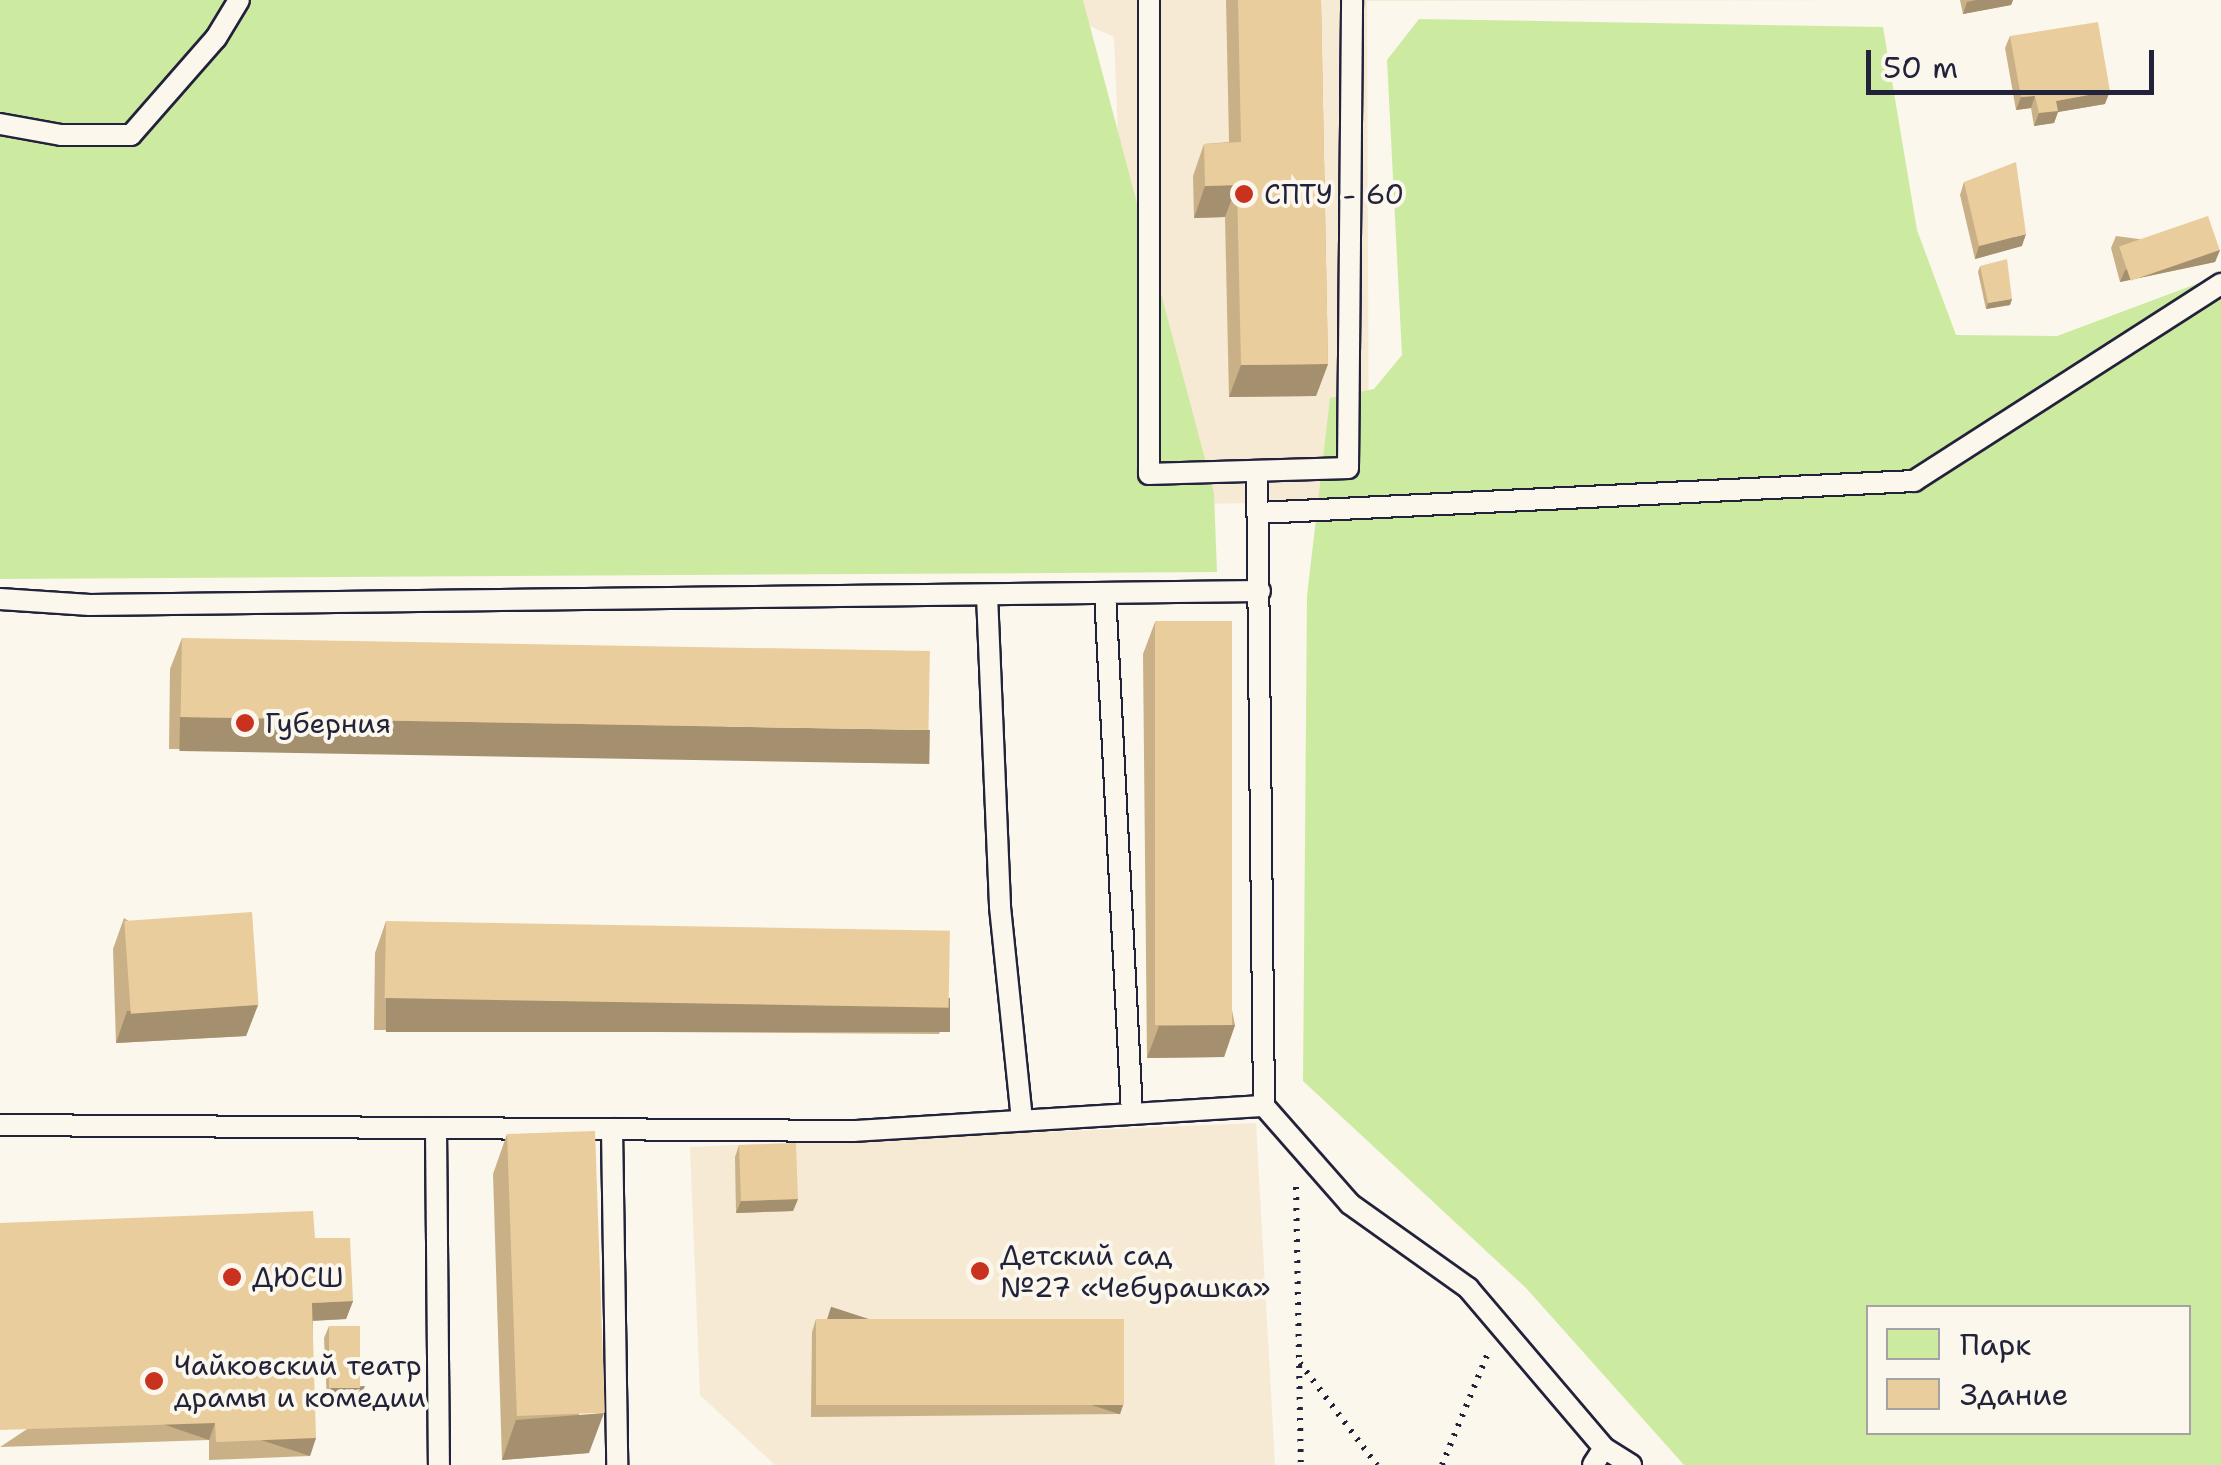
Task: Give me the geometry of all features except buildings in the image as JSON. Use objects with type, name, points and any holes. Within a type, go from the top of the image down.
[{"type":"lane","points":[[0,124],[61,134],[131,135],[216,38],[239,0]]},
{"type":"lane","points":[[1145,5],[1149,474],[1348,468],[1352,0]]},
{"type":"lane","points":[[1258,513],[1914,480],[2221,284]]},
{"type":"lane","points":[[1257,471],[1264,1106],[1350,1204],[1468,1288],[1500,1324],[1598,1457],[1631,1465]]},
{"type":"lane","points":[[0,599],[90,605],[1260,591]]},
{"type":"lane","points":[[1105,592],[1132,1114]]},
{"type":"lane","points":[[987,595],[1000,907],[1022,1120]]},
{"type":"lane","points":[[0,1125],[854,1131],[1264,1106]]},
{"type":"lane","points":[[436,1128],[439,1465]]},
{"type":"lane","points":[[612,1129],[617,1465]]},
{"type":"path","points":[[1295,1141],[1301,1465]]},
{"type":"path","points":[[1442,1465],[1500,1324]]},
{"type":"path","points":[[1299,1362],[1377,1465]]},
{"type":"shaded area","name":"СПТУ - 60","points":[[1066,0],[1897,0],[1367,1],[1369,501],[1133,505],[1114,37],[1081,22]]},
{"type":"shaded area","name":"Детский сад №27 «Чебурашка»","points":[[1256,1123],[1275,1465],[775,1465],[700,1395],[690,1147]]},
{"type":"green space","points":[[0,0],[1083,0],[1214,493],[1217,572],[0,579]]},
{"type":"green space","points":[[1419,19],[1883,27],[1917,230],[1956,335],[2057,336],[2199,283],[2221,281],[2221,1465],[1684,1465],[1526,1288],[1303,1081],[1307,596],[1330,398],[1374,389],[1402,355],[1387,60]]},
{"type":"place","name":"СПТУ - 60","points":[[1244,194]]},
{"type":"place","name":"Губерния","points":[[245,723]]},
{"type":"place","name":"Детский сад №27 «Чебурашка»","points":[[980,1271]]},
{"type":"place","name":"ДЮСШ","points":[[232,1277]]},
{"type":"place","name":"Чайковский театр драмы и комедии","points":[[154,1381]]}]
